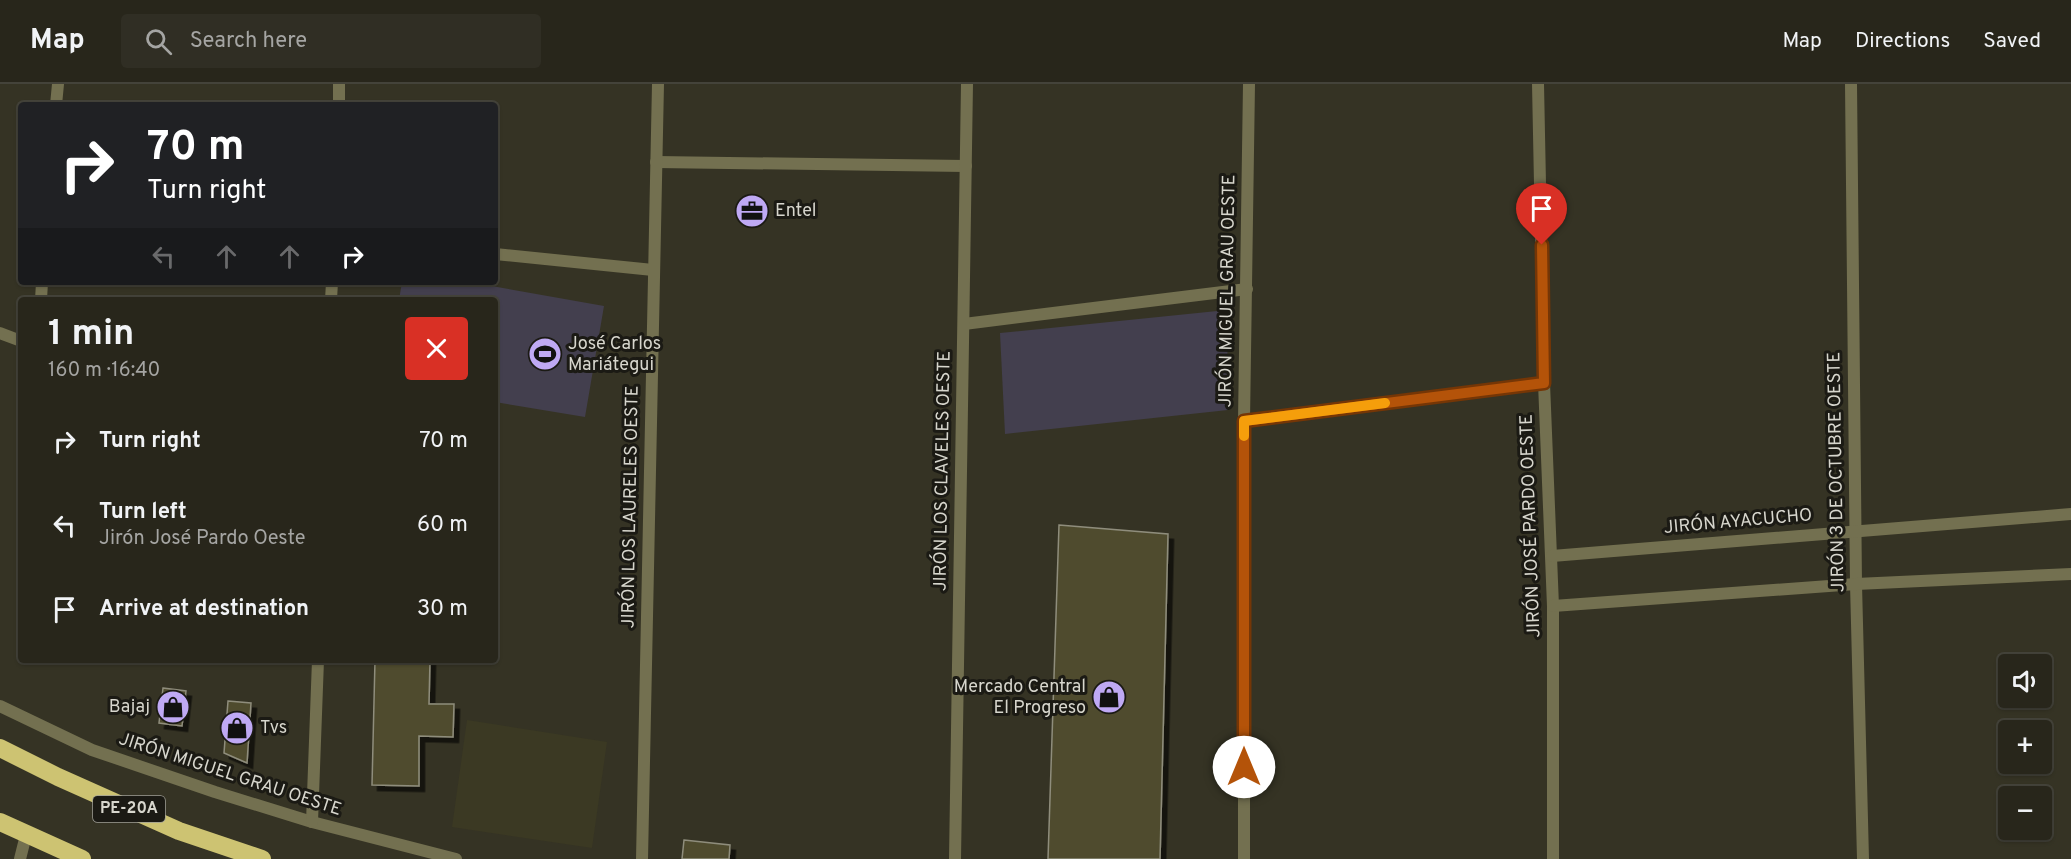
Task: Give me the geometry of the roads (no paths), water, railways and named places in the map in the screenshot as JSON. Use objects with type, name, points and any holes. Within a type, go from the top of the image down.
[{"type":"highway","name":"PE-20A","points":[[0,748],[58,777],[179,831],[262,859]]},
{"type":"highway","points":[[0,822],[82,859]]},
{"type":"street","points":[[56,102],[58,84]]},
{"type":"street","points":[[339,84],[339,102]]},
{"type":"street","name":"JIRÓN LOS LAURELES OESTE","points":[[642,859],[658,84]]},
{"type":"street","name":"JIRÓN LOS CLAVELES OESTE","points":[[955,859],[967,84]]},
{"type":"street","name":"JIRÓN MIGUEL GRAU OESTE","points":[[1244,859],[1244,421],[1249,84]]},
{"type":"street","name":"JIRÓN JOSÉ PARDO OESTE","points":[[1538,84],[1544,383],[1553,606],[1553,859]]},
{"type":"street","name":"JIRÓN 3 DE OCTUBRE OESTE","points":[[1851,84],[1856,584],[1863,859]]},
{"type":"street","points":[[656,162],[966,166]]},
{"type":"street","points":[[498,254],[653,270]]},
{"type":"street","points":[[964,324],[1247,289]]},
{"type":"street","points":[[0,333],[18,340]]},
{"type":"street","points":[[1244,421],[1544,383]]},
{"type":"street","name":"JIRÓN AYACUCHO","points":[[1552,556],[2071,514]]},
{"type":"street","points":[[1553,606],[1856,584],[2071,574]]},
{"type":"street","points":[[312,822],[318,663]]},
{"type":"street","name":"JIRÓN MIGUEL GRAU OESTE","points":[[0,706],[92,750],[312,822],[456,859]]},
{"type":"street","points":[[20,859],[26,835]]},
{"type":"place","name":"Entel","points":[[752,211]]},
{"type":"place","name":"José Carlos Mariátegui","points":[[545,354]]},
{"type":"place","name":"Mercado Central El Progreso","points":[[1109,697]]},
{"type":"place","name":"Bajaj","points":[[173,707]]},
{"type":"place","name":"Tvs","points":[[237,728]]}]
